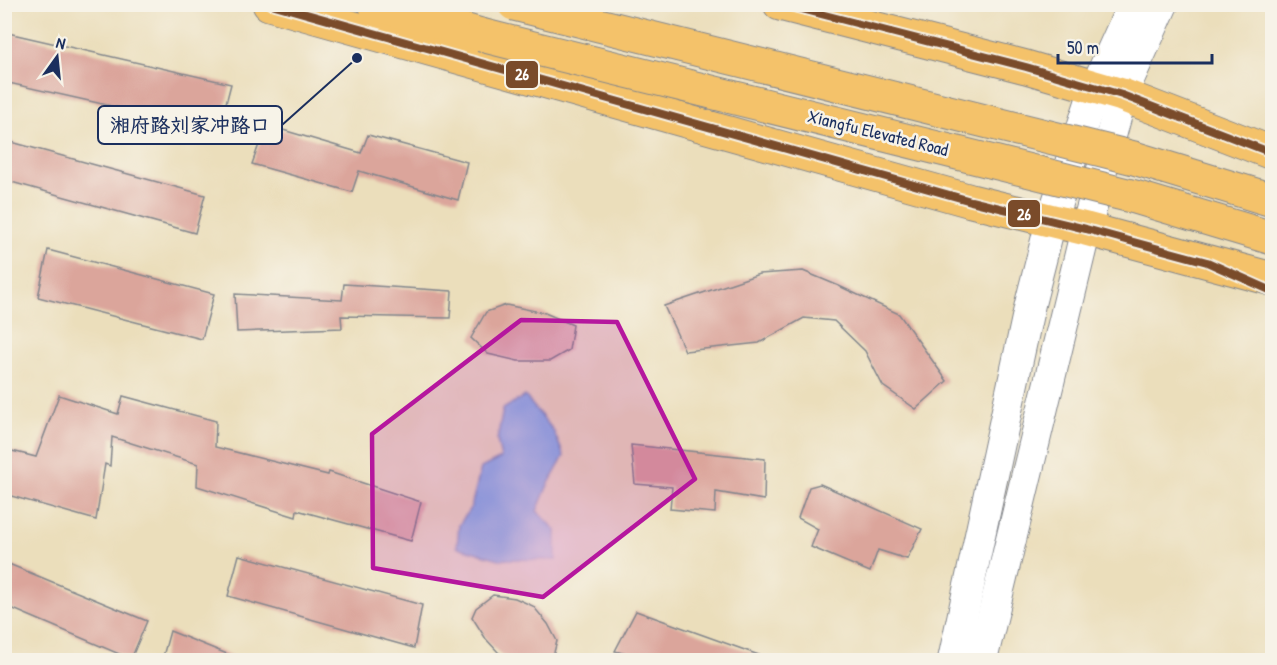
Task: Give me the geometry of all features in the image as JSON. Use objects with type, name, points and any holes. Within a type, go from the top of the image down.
[{"type":"main road","points":[[269,4],[960,198],[1272,279]]},
{"type":"main road","name":"Xiangfu Elevated Road","points":[[375,4],[481,35],[1135,197],[1272,238]]},
{"type":"main road","name":"Xiangfu Elevated Road","points":[[514,4],[1134,158],[1272,200]]},
{"type":"main road","points":[[780,4],[1026,67],[1109,91],[1272,153]]},
{"type":"street","points":[[982,660],[1086,229],[1109,91],[1133,4]]},
{"type":"street","points":[[953,660],[1027,315],[1051,221],[1109,91],[1163,4]]},
{"type":"street","points":[[1207,262],[1272,291]]},
{"type":"highlighted area","points":[[521,320],[617,322],[695,479],[543,597],[373,568],[372,434]]},
{"type":"water","points":[[525,396],[553,430],[564,456],[537,511],[556,530],[556,560],[499,559],[457,547],[459,525],[471,507],[481,468],[501,458],[497,440],[503,409]]},
{"type":"building","points":[[8,33],[231,84],[219,130],[4,82],[4,59]]},
{"type":"building","points":[[266,125],[361,153],[368,135],[467,162],[458,200],[359,171],[352,192],[252,164]]},
{"type":"building","points":[[4,140],[205,195],[195,233],[4,180]]},
{"type":"building","points":[[48,250],[214,294],[202,339],[38,297]]},
{"type":"building","points":[[803,271],[899,314],[947,381],[916,409],[883,386],[865,351],[834,321],[804,318],[759,343],[685,351],[664,306],[759,274]]},
{"type":"building","points":[[344,284],[452,291],[450,318],[341,316],[342,328],[237,332],[235,294],[342,300]]},
{"type":"building","points":[[506,305],[545,313],[573,325],[569,350],[550,361],[518,361],[488,354],[471,338],[486,312]]},
{"type":"building","points":[[59,395],[118,414],[123,396],[216,421],[215,447],[328,475],[329,472],[421,502],[411,541],[297,510],[296,517],[197,486],[198,464],[112,437],[110,466],[105,464],[96,520],[4,494],[4,449],[36,457]]},
{"type":"building","points":[[631,445],[765,459],[764,500],[716,492],[715,513],[670,509],[672,487],[635,484]]},
{"type":"building","points":[[820,484],[922,529],[907,559],[878,550],[870,572],[811,547],[818,529],[798,518],[809,487]]},
{"type":"building","points":[[239,555],[422,605],[414,648],[228,596]]},
{"type":"building","points":[[4,562],[147,621],[131,659],[4,605]]},
{"type":"building","points":[[493,595],[515,598],[533,606],[548,624],[557,641],[552,660],[510,660],[498,652],[486,639],[472,617],[476,608]]},
{"type":"building","points":[[636,611],[767,658],[766,660],[649,660],[615,651]]},
{"type":"building","points":[[170,631],[242,660],[162,660]]},
{"type":"transit line","name":"26","points":[[271,4],[971,201],[1207,262],[1272,291]]},
{"type":"transit line","name":"26","points":[[782,4],[1026,67],[1122,95],[1272,153]]},
{"type":"place","name":"湘府路刘家冲路口","points":[[357,58]]}]
